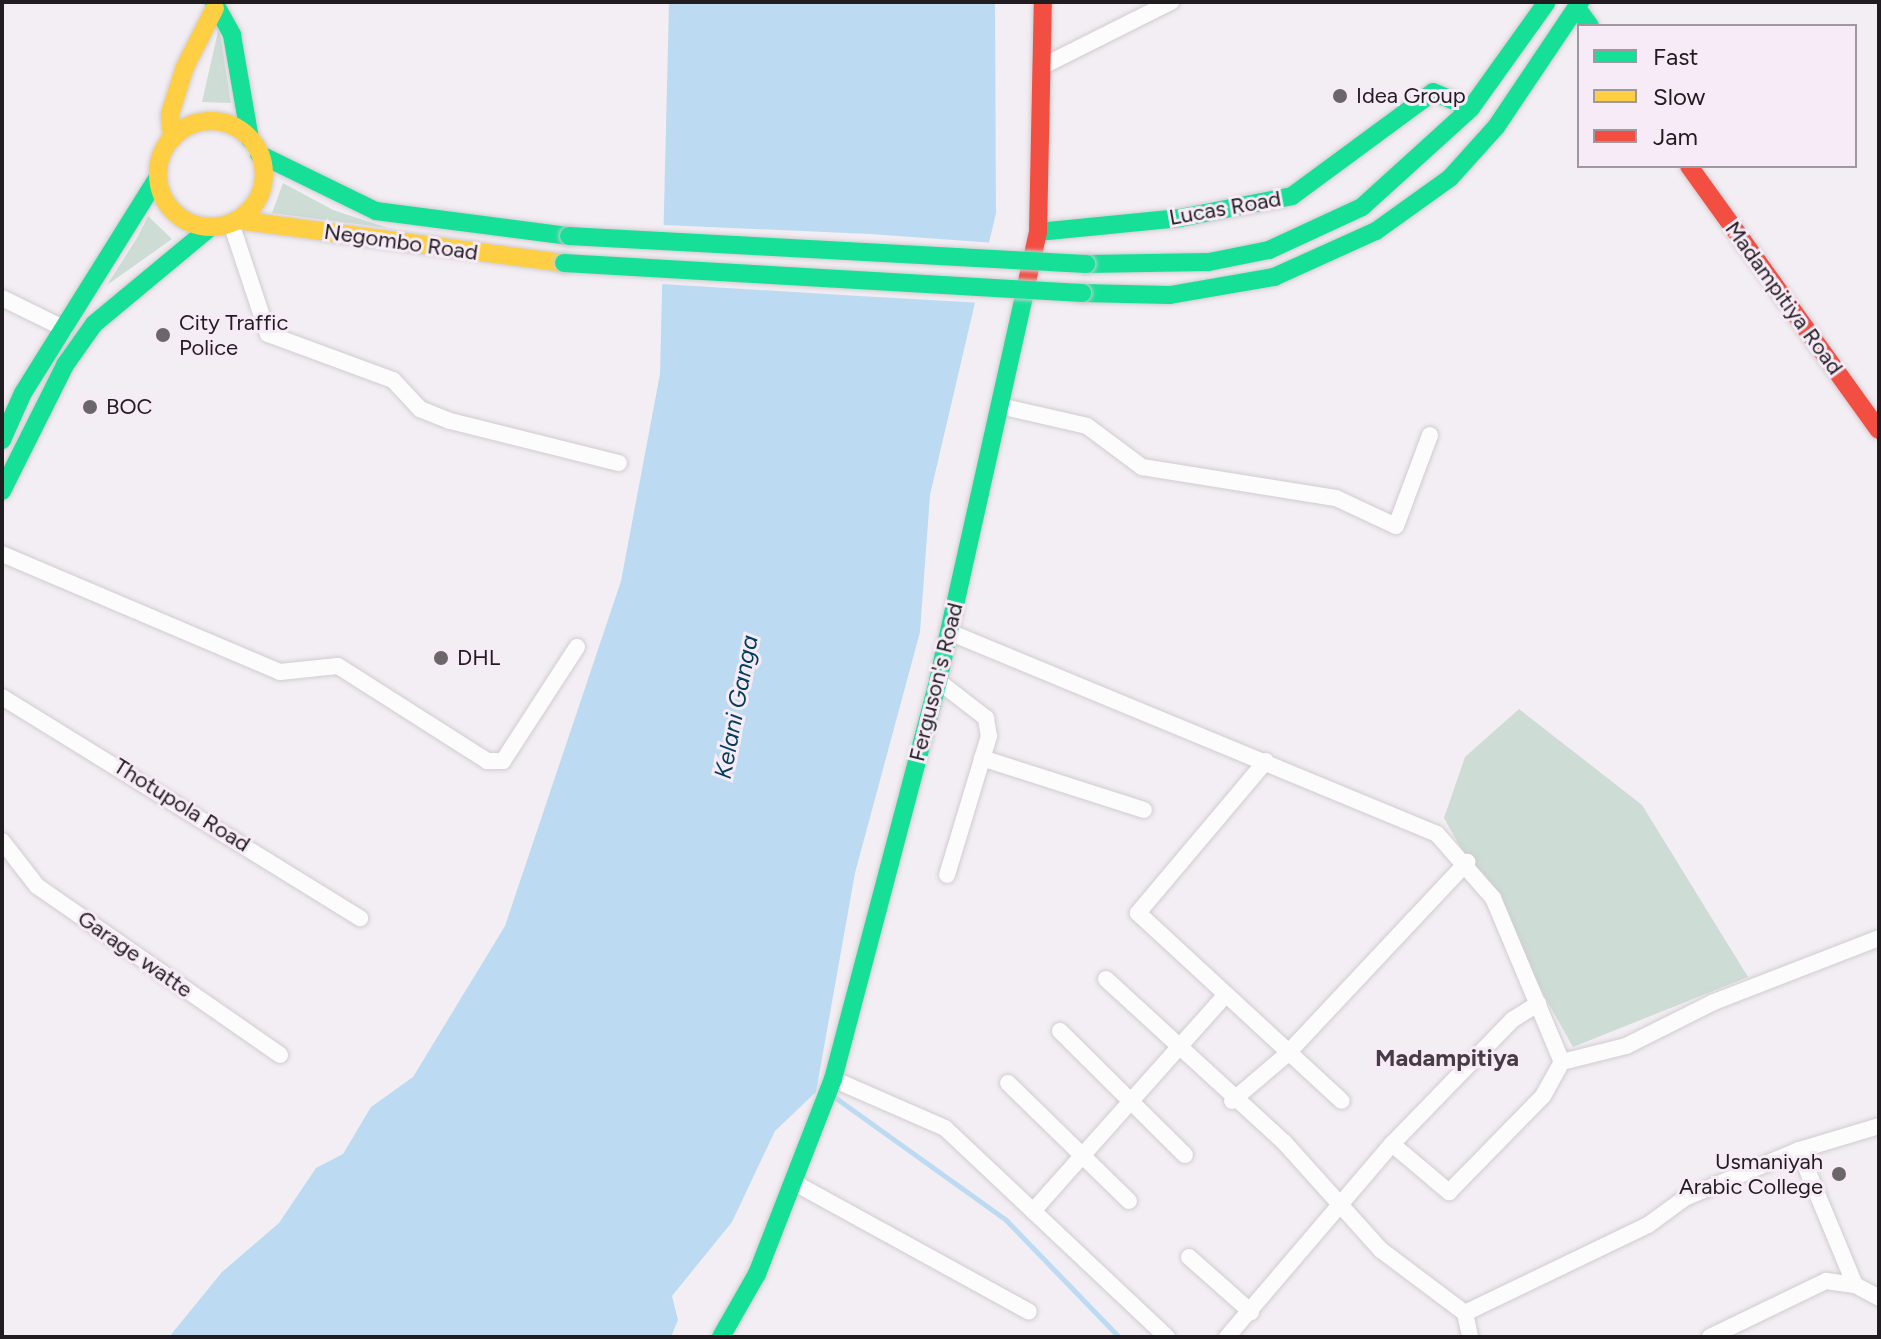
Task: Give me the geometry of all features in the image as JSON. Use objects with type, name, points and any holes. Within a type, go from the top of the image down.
[{"type":"main road","name":"Ferguson's Road","points":[[721,1337],[757,1274],[833,1079],[938,681],[1038,232],[1047,64],[1043,2]]},
{"type":"main road","name":"Negombo Road","points":[[254,146],[376,211],[569,236],[1166,266],[1269,250],[1362,207],[1471,108],[1547,2]]},
{"type":"main road","points":[[2,440],[65,329],[158,177],[172,139],[170,114],[185,67],[217,4]]},
{"type":"main road","points":[[2,491],[65,365],[94,324],[211,227],[234,222],[261,191],[232,35],[217,4]]},
{"type":"main road","name":"Negombo Road","points":[[234,222],[564,263],[1082,293],[1170,295],[1274,277],[1376,231],[1450,178],[1549,58],[1576,4]]},
{"type":"main road","points":[[1576,4],[1589,24]]},
{"type":"main road","points":[[1549,58],[1573,50]]},
{"type":"main road","name":"Lucas Road","points":[[1038,232],[1180,218],[1292,196],[1433,92],[1471,108]]},
{"type":"main road","points":[[172,139],[210,122],[254,146]]},
{"type":"main road","name":"Madampitiya Road","points":[[1690,168],[1879,430]]},
{"type":"main road","points":[[158,177],[174,213],[211,227]]},
{"type":"street","points":[[1047,64],[1171,2]]},
{"type":"street","points":[[234,222],[268,334],[393,380],[420,409],[450,421],[619,463]]},
{"type":"street","points":[[2,298],[65,329]]},
{"type":"street","points":[[1000,406],[1087,426],[1142,467],[1336,498],[1396,526],[1430,435]]},
{"type":"street","points":[[2,554],[280,672],[338,666],[487,761],[503,761],[577,647]]},
{"type":"street","points":[[949,632],[1437,834],[1467,862],[1493,898],[1562,1062]]},
{"type":"street","points":[[938,681],[986,718],[982,758],[947,875]]},
{"type":"street","name":"Thotupola Road","points":[[2,697],[360,918]]},
{"type":"street","points":[[982,758],[1144,810]]},
{"type":"street","points":[[1266,761],[1138,913],[1223,998],[1342,1101]]},
{"type":"street","name":"Garage watte","points":[[2,841],[37,886],[280,1055]]},
{"type":"street","points":[[1232,1101],[1286,1055],[1467,862]]},
{"type":"street","points":[[1392,1144],[1449,1192],[1543,1096],[1562,1062],[1626,1046],[1714,1002],[1879,938]]},
{"type":"street","points":[[1106,979],[1339,1201],[1390,1258],[1465,1313],[1470,1337]]},
{"type":"street","points":[[1033,1211],[1129,1098],[1223,998]]},
{"type":"street","points":[[1227,1337],[1251,1312],[1339,1201],[1392,1144],[1512,1020],[1538,1004]]},
{"type":"street","points":[[1060,1031],[1185,1155]]},
{"type":"street","points":[[833,1079],[928,1116],[1167,1337]]},
{"type":"street","points":[[1008,1083],[1129,1201]]},
{"type":"street","points":[[1465,1313],[1648,1225],[1685,1198],[1799,1150],[1879,1126]]},
{"type":"street","points":[[1799,1150],[1855,1285]]},
{"type":"street","points":[[793,1182],[1029,1312]]},
{"type":"street","points":[[1189,1257],[1251,1312]]},
{"type":"street","points":[[1710,1337],[1826,1281],[1855,1285],[1879,1298]]},
{"type":"shaded area","points":[[219,27],[231,103],[202,102]]},
{"type":"shaded area","points":[[283,183],[333,210],[388,228],[272,213]]},
{"type":"shaded area","points":[[148,216],[172,239],[107,285],[137,238]]},
{"type":"shaded area","points":[[1519,709],[1642,805],[1748,977],[1573,1047],[1444,818],[1465,757]]},
{"type":"water","name":"Kelani Ganga","points":[[669,2],[995,2],[996,213],[930,495],[920,632],[855,873],[816,1092],[775,1131],[732,1222],[672,1296],[678,1320],[671,1337],[169,1337],[222,1272],[279,1223],[316,1168],[343,1154],[371,1107],[413,1077],[505,926],[621,581],[660,374]]},
{"type":"pier","points":[[663,225],[995,243],[983,303],[661,284]]},
{"type":"waterway","points":[[833,1096],[1006,1220],[1119,1337]]},
{"type":"traffic: fast","points":[[214,2],[232,35],[250,139]]},
{"type":"traffic: fast","points":[[1086,264],[1209,262],[1269,250],[1362,207],[1471,108],[1547,2]]},
{"type":"traffic: fast","points":[[1082,293],[1170,295],[1274,277],[1376,231],[1450,178],[1496,127],[1580,2]]},
{"type":"traffic: fast","points":[[1577,8],[1589,24]]},
{"type":"traffic: fast","points":[[1038,232],[1180,218],[1292,196],[1433,92],[1471,108]]},
{"type":"traffic: fast","points":[[259,154],[376,211],[569,236]]},
{"type":"traffic: fast","points":[[2,440],[23,393],[158,177]]},
{"type":"traffic: fast","points":[[2,491],[65,365],[94,324],[211,227]]},
{"type":"traffic: fast","points":[[569,236],[1086,264]]},
{"type":"traffic: fast","points":[[564,263],[1082,293]]},
{"type":"traffic: fast","points":[[721,1337],[757,1274],[833,1079],[938,681],[1026,286]]},
{"type":"traffic: slow","points":[[172,139],[170,114],[185,67],[215,8]]},
{"type":"traffic: slow","points":[[211,121],[231,125],[248,137],[260,154],[264,174],[260,194],[248,211],[231,223],[211,227],[191,223],[174,211],[162,194],[158,174],[162,154],[174,137],[191,125],[211,121]]},
{"type":"traffic: slow","points":[[237,220],[564,263]]},
{"type":"traffic: jam","points":[[1026,286],[1038,232],[1043,2]]},
{"type":"traffic: jam","points":[[1690,168],[1879,430]]},
{"type":"place","name":"Idea Group","points":[[1340,96]]},
{"type":"place","name":"City Traffic Police","points":[[163,335]]},
{"type":"place","name":"BOC","points":[[90,407]]},
{"type":"place","name":"DHL","points":[[441,658]]},
{"type":"place","name":"Usmaniyah Arabic College","points":[[1839,1174]]},
{"type":"district","name":"Madampitiya","points":[[1447,1058]]}]
